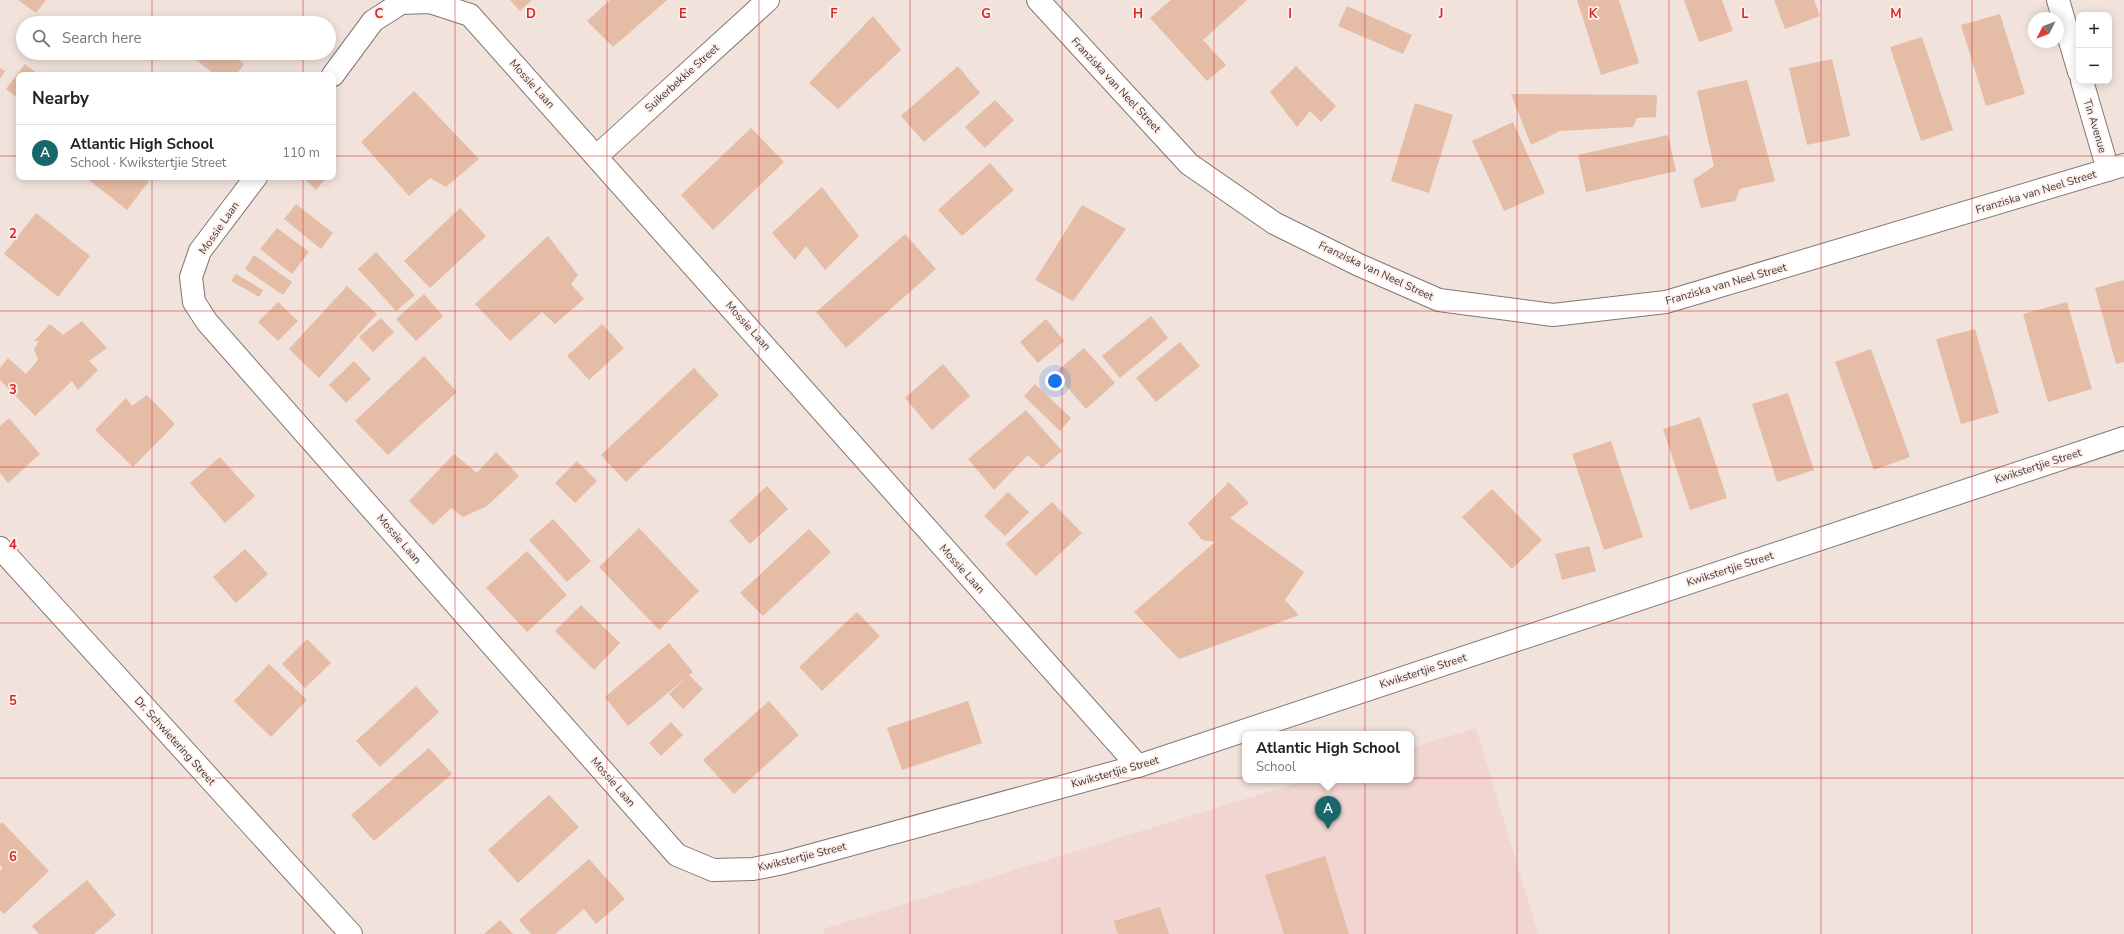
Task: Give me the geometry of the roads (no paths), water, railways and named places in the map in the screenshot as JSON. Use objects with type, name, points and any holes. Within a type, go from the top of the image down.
[{"type":"street","name":"Suikerbekkie Street","points":[[597,156],[768,0]]},
{"type":"street","name":"Franziska van Neel Street","points":[[1038,0],[1189,164],[1274,223],[1359,265],[1439,300],[1553,315],[1666,302],[2116,168]]},
{"type":"street","points":[[2058,0],[2076,62]]},
{"type":"street","name":"Mossie Laan","points":[[335,72],[373,21],[401,3],[430,2],[470,15],[1138,766]]},
{"type":"street","name":"Tin Avenue","points":[[2083,84],[2116,168]]},
{"type":"street","name":"Mossie Laan","points":[[254,180],[200,251],[191,277],[194,302],[207,322],[677,855],[713,870]]},
{"type":"street","name":"Kwikstertjie Street","points":[[1243,731],[2124,438]]},
{"type":"street","name":"Dr. Schwietering Street","points":[[0,548],[351,934]]},
{"type":"street","name":"Kwikstertjie Street","points":[[713,870],[753,869],[783,863],[1138,766],[1242,731]]},
{"type":"place","name":"Atlantic High School","points":[[1328,829]]}]
